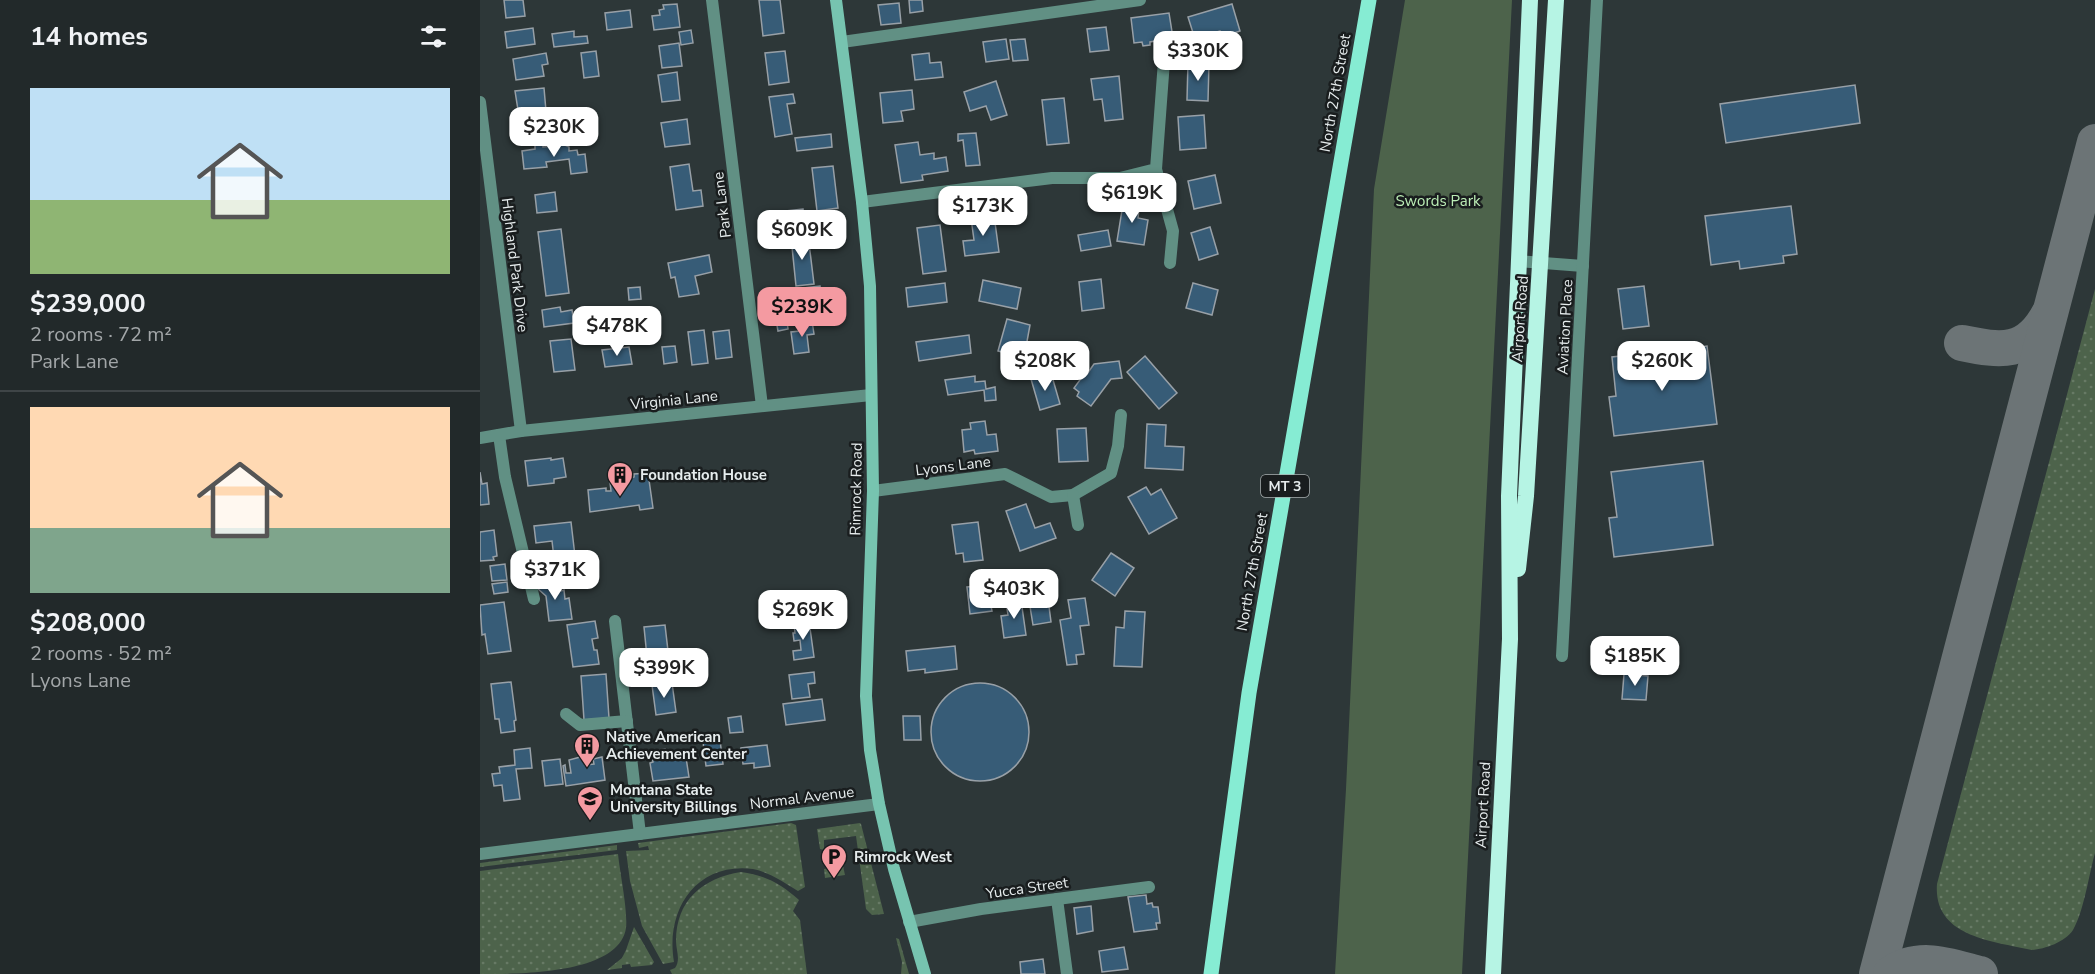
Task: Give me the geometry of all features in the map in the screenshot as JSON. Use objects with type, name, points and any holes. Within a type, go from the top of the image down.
[{"type":"highway","name":"Airport Road","points":[[1493,974],[1510,639],[1509,496],[1530,0]]},
{"type":"highway","name":"Airport Road","points":[[1510,639],[1526,496],[1557,0]]},
{"type":"main road","name":"Rimrock Road","points":[[836,0],[862,202],[870,286],[873,491],[866,696],[870,750],[879,804],[909,922],[925,974]]},
{"type":"main road","name":"North 27th Street","points":[[1211,974],[1249,693],[1369,0]]},
{"type":"street","name":"Park Lane","points":[[712,0],[762,406]]},
{"type":"street","points":[[842,42],[1140,0]]},
{"type":"street","name":"Aviation Place","points":[[1562,657],[1598,0]]},
{"type":"street","points":[[1164,61],[1156,170],[1173,231],[1170,263]]},
{"type":"street","name":"Highland Park Drive","points":[[480,102],[485,186],[521,431]]},
{"type":"street","points":[[862,202],[1052,178],[1120,178],[1156,170]]},
{"type":"street","points":[[1518,261],[1583,266]]},
{"type":"street","name":"Virginia Lane","points":[[480,438],[521,431],[871,395]]},
{"type":"street","points":[[1078,525],[1073,495],[1111,472],[1118,446],[1121,415]]},
{"type":"street","points":[[499,435],[505,477],[534,599]]},
{"type":"street","name":"Lyons Lane","points":[[873,491],[1005,474],[1051,497],[1073,495]]},
{"type":"street","points":[[615,621],[640,834]]},
{"type":"street","points":[[566,714],[580,725],[627,720]]},
{"type":"street","name":"Normal Avenue","points":[[480,854],[879,804]]},
{"type":"street","name":"Yucca Street","points":[[909,922],[958,912],[1149,886]]},
{"type":"street","points":[[1058,899],[1067,974]]},
{"type":"green space","name":"Swords Park","points":[[1405,0],[1512,0],[1462,974],[1335,974],[1346,789],[1374,189]]},
{"type":"green space","points":[[2095,289],[2095,853],[2083,903],[2073,930],[2054,944],[2032,950],[1984,939],[1968,934],[1955,926],[1945,915],[1938,902],[1937,884]]},
{"type":"green space","points":[[791,823],[796,825],[805,887],[798,891],[771,875],[753,869],[733,869],[715,873],[689,893],[680,908],[672,943],[674,962],[663,964],[642,926],[630,881],[626,851],[649,850],[648,846],[639,848],[638,843]]},
{"type":"green space","points":[[860,823],[884,914],[872,915],[866,909],[856,836],[824,840],[824,850],[820,849],[817,829]]},
{"type":"green space","points":[[617,845],[617,850],[480,867],[480,863]]},
{"type":"green space","points":[[618,854],[625,902],[626,928],[619,943],[606,955],[588,963],[543,972],[480,974],[480,871]]},
{"type":"green space","points":[[843,866],[845,875],[825,878],[824,869]]},
{"type":"green space","points":[[741,872],[758,875],[772,881],[799,900],[793,911],[800,920],[807,974],[672,974],[670,970],[675,968],[678,962],[677,927],[687,903],[694,893],[704,886],[727,875]]},
{"type":"green space","points":[[634,927],[654,962],[652,965],[631,967],[630,964],[622,965],[622,968],[607,970],[622,958]]},
{"type":"green space","points":[[896,938],[899,939],[909,974],[901,974],[902,962]]},
{"type":"building","points":[[504,0],[523,0],[525,16],[506,18]]},
{"type":"building","points":[[759,0],[780,0],[784,33],[763,36]]},
{"type":"building","points":[[909,0],[922,0],[923,11],[910,13]]},
{"type":"building","points":[[899,3],[901,23],[881,25],[878,5]]},
{"type":"building","points":[[677,4],[680,27],[654,30],[652,16],[660,15],[659,10],[664,9],[663,5]]},
{"type":"building","points":[[1232,4],[1240,31],[1222,37],[1220,31],[1195,39],[1188,17]]},
{"type":"building","points":[[630,10],[632,27],[607,30],[605,13]]},
{"type":"building","points":[[1169,13],[1173,38],[1150,42],[1150,45],[1143,46],[1142,42],[1134,43],[1131,18]]},
{"type":"building","points":[[1106,27],[1109,50],[1090,52],[1087,29]]},
{"type":"building","points":[[533,28],[535,44],[507,48],[505,32]]},
{"type":"building","points":[[691,30],[693,43],[681,45],[679,32]]},
{"type":"building","points":[[574,31],[574,37],[587,36],[588,43],[554,47],[552,34]]},
{"type":"building","points":[[1006,39],[1009,59],[986,62],[983,42]]},
{"type":"building","points":[[1025,39],[1028,60],[1013,61],[1010,40]]},
{"type":"building","points":[[679,43],[682,66],[662,68],[659,46]]},
{"type":"building","points":[[596,51],[599,76],[584,78],[581,53]]},
{"type":"building","points":[[785,51],[789,82],[769,85],[765,53]]},
{"type":"building","points":[[546,53],[548,64],[542,65],[544,76],[516,80],[513,59]]},
{"type":"building","points":[[929,53],[930,63],[941,62],[943,77],[915,80],[912,55]]},
{"type":"building","points":[[1188,62],[1209,63],[1208,101],[1187,100]]},
{"type":"building","points":[[677,72],[680,100],[662,102],[658,75]]},
{"type":"building","points":[[1119,76],[1123,119],[1105,121],[1102,99],[1094,100],[1091,79]]},
{"type":"building","points":[[996,81],[1007,115],[991,120],[986,106],[970,111],[964,92]]},
{"type":"building","points":[[1855,85],[1860,123],[1726,143],[1720,104]]},
{"type":"building","points":[[544,88],[546,111],[560,109],[562,125],[534,129],[532,108],[518,110],[515,91]]},
{"type":"building","points":[[912,90],[914,109],[901,111],[903,121],[883,123],[880,93]]},
{"type":"building","points":[[793,94],[795,103],[787,104],[792,134],[775,137],[769,97]]},
{"type":"building","points":[[1064,98],[1069,143],[1047,145],[1042,100]]},
{"type":"building","points":[[1204,115],[1206,148],[1180,150],[1178,117]]},
{"type":"building","points":[[687,119],[690,144],[665,147],[661,123]]},
{"type":"building","points":[[976,133],[980,165],[966,166],[963,140],[958,141],[958,134]]},
{"type":"building","points":[[831,134],[832,147],[797,151],[795,138]]},
{"type":"building","points":[[918,142],[920,155],[934,153],[934,159],[946,157],[948,171],[922,175],[923,180],[901,183],[895,145]]},
{"type":"building","points":[[543,144],[543,147],[565,145],[569,147],[569,151],[577,150],[578,155],[585,154],[587,172],[571,174],[569,159],[546,162],[547,167],[524,169],[522,151],[535,149],[535,145]]},
{"type":"building","points":[[689,164],[693,191],[701,190],[703,206],[676,210],[670,167]]},
{"type":"building","points":[[833,166],[838,208],[817,211],[812,168]]},
{"type":"building","points":[[1215,175],[1221,203],[1194,209],[1188,181]]},
{"type":"building","points":[[555,192],[557,211],[537,213],[535,195]]},
{"type":"building","points":[[1124,198],[1140,201],[1138,218],[1148,220],[1144,245],[1117,241]]},
{"type":"building","points":[[1791,206],[1797,254],[1783,256],[1784,263],[1740,269],[1739,261],[1711,265],[1705,216]]},
{"type":"building","points":[[803,209],[804,222],[788,224],[786,211]]},
{"type":"building","points":[[994,215],[999,252],[965,256],[963,241],[974,240],[971,218]]},
{"type":"building","points":[[940,225],[946,271],[923,274],[917,228]]},
{"type":"building","points":[[1210,227],[1218,254],[1199,260],[1191,233]]},
{"type":"building","points":[[561,229],[569,293],[546,296],[538,232]]},
{"type":"building","points":[[1108,230],[1111,246],[1081,251],[1078,235]]},
{"type":"building","points":[[808,235],[814,284],[796,286],[791,237]]},
{"type":"building","points":[[709,255],[712,272],[695,276],[699,294],[679,297],[675,277],[671,278],[668,263]]},
{"type":"building","points":[[1101,279],[1104,308],[1082,311],[1079,282]]},
{"type":"building","points":[[983,280],[1021,288],[1017,309],[979,301]]},
{"type":"building","points":[[945,283],[947,302],[908,307],[906,288]]},
{"type":"building","points":[[1193,283],[1218,290],[1212,315],[1186,308]]},
{"type":"building","points":[[820,286],[822,301],[806,303],[804,288]]},
{"type":"building","points":[[1644,286],[1649,326],[1623,329],[1618,289]]},
{"type":"building","points":[[640,287],[641,299],[629,300],[628,288]]},
{"type":"building","points":[[560,307],[561,312],[572,310],[574,323],[544,327],[542,310]]},
{"type":"building","points":[[786,313],[788,329],[778,331],[775,314]]},
{"type":"building","points":[[1007,319],[1030,325],[1024,358],[998,351]]},
{"type":"building","points":[[812,321],[814,334],[807,335],[809,352],[794,354],[791,332],[800,331],[799,322]]},
{"type":"building","points":[[704,330],[708,363],[692,365],[688,332]]},
{"type":"building","points":[[729,330],[732,357],[716,359],[713,332]]},
{"type":"building","points":[[969,335],[971,353],[919,361],[916,342]]},
{"type":"building","points":[[571,339],[575,370],[554,372],[550,341]]},
{"type":"building","points":[[675,346],[677,362],[664,364],[662,347]]},
{"type":"building","points":[[1707,346],[1717,424],[1614,436],[1609,397],[1616,396],[1612,357]]},
{"type":"building","points":[[629,347],[632,364],[605,367],[602,350]]},
{"type":"building","points":[[1145,356],[1177,393],[1159,409],[1127,372]]},
{"type":"building","points":[[1119,361],[1122,378],[1111,379],[1091,406],[1077,396],[1079,392],[1074,388],[1094,364]]},
{"type":"building","points":[[1051,373],[1060,404],[1040,410],[1031,379]]},
{"type":"building","points":[[975,376],[975,382],[985,381],[986,389],[995,387],[996,400],[985,401],[984,390],[948,395],[945,380]]},
{"type":"building","points":[[985,421],[987,435],[996,434],[998,451],[975,454],[974,450],[964,452],[962,430],[971,429],[970,423]]},
{"type":"building","points":[[1147,424],[1166,425],[1165,446],[1184,447],[1183,470],[1145,468]]},
{"type":"building","points":[[1086,428],[1088,461],[1059,462],[1057,429]]},
{"type":"building","points":[[551,458],[551,460],[563,458],[566,477],[554,479],[554,483],[528,486],[525,461]]},
{"type":"building","points":[[1703,461],[1713,545],[1614,557],[1609,518],[1617,517],[1611,472]]},
{"type":"building","points":[[480,472],[482,484],[487,483],[489,504],[480,505]]},
{"type":"building","name":"Foundation House","points":[[648,473],[653,508],[640,510],[639,505],[590,512],[588,490],[606,488],[606,491],[611,491],[610,482],[634,477],[634,474]]},
{"type":"building","points":[[1146,487],[1151,495],[1161,489],[1177,518],[1149,534],[1128,497]]},
{"type":"building","points":[[1026,504],[1035,528],[1050,523],[1056,538],[1020,551],[1006,511]]},
{"type":"building","points":[[571,522],[575,556],[554,558],[552,541],[536,543],[534,526]]},
{"type":"building","points":[[978,522],[983,560],[964,562],[963,553],[956,554],[952,525]]},
{"type":"building","points":[[494,530],[497,556],[493,557],[494,560],[480,561],[480,532]]},
{"type":"building","points":[[1111,553],[1134,568],[1115,596],[1092,580]]},
{"type":"building","points":[[505,564],[507,580],[492,581],[490,566]]},
{"type":"building","points":[[545,577],[561,591],[564,590],[565,599],[569,598],[572,619],[549,621],[546,596],[536,587]]},
{"type":"building","points":[[507,582],[508,592],[494,594],[492,584]]},
{"type":"building","points":[[997,584],[999,600],[990,601],[992,611],[970,614],[967,587]]},
{"type":"building","points":[[1047,591],[1051,622],[1033,625],[1028,594]]},
{"type":"building","points":[[1085,598],[1089,625],[1080,626],[1084,654],[1076,655],[1077,664],[1067,665],[1060,620],[1071,618],[1068,600]]},
{"type":"building","points":[[1021,600],[1026,635],[1004,638],[1001,616],[1008,615],[1006,602]]},
{"type":"building","points":[[504,602],[511,651],[488,654],[485,634],[482,635],[480,605]]},
{"type":"building","points":[[1125,611],[1145,612],[1142,667],[1114,666],[1116,627],[1124,628]]},
{"type":"building","points":[[595,621],[598,638],[592,639],[594,650],[597,650],[599,664],[573,667],[567,625]]},
{"type":"building","points":[[809,621],[814,657],[794,660],[793,651],[801,650],[800,640],[794,641],[794,623]]},
{"type":"building","points":[[665,625],[668,651],[664,652],[665,665],[648,667],[644,627]]},
{"type":"building","points":[[955,646],[957,669],[925,673],[925,669],[908,671],[906,651]]},
{"type":"building","points":[[814,672],[815,683],[808,684],[810,697],[792,699],[789,675]]},
{"type":"building","points":[[606,674],[609,718],[584,720],[581,676]]},
{"type":"building","points":[[1624,674],[1648,676],[1646,700],[1622,699]]},
{"type":"building","points":[[511,682],[516,720],[514,721],[515,731],[501,733],[499,719],[495,719],[491,684]]},
{"type":"building","points":[[672,683],[676,712],[656,715],[652,685]]},
{"type":"building","points":[[970,683],[990,683],[1015,697],[1026,713],[1029,732],[1026,751],[1015,767],[990,781],[970,781],[953,773],[939,759],[931,742],[931,722],[939,705],[953,691]]},
{"type":"building","points":[[822,699],[825,720],[786,725],[783,704]]},
{"type":"building","points":[[741,716],[743,732],[730,733],[728,718]]},
{"type":"building","points":[[903,716],[920,716],[921,740],[904,740]]},
{"type":"building","points":[[720,740],[723,764],[706,766],[703,742]]},
{"type":"building","points":[[767,745],[770,766],[754,768],[754,763],[743,764],[741,748]]},
{"type":"building","points":[[530,748],[532,768],[516,769],[520,799],[504,801],[502,785],[494,786],[492,774],[500,773],[499,767],[515,765],[514,750]]},
{"type":"building","points":[[665,749],[665,753],[685,751],[689,777],[653,781],[651,751]]},
{"type":"building","name":"Native American Achievement Center","points":[[584,756],[585,765],[594,764],[593,759],[602,757],[605,780],[566,786],[563,766],[565,765],[566,773],[571,773],[569,760]]},
{"type":"building","points":[[560,759],[563,784],[545,786],[542,761]]},
{"type":"building","points":[[1146,895],[1147,904],[1152,903],[1153,907],[1158,907],[1160,923],[1156,923],[1157,929],[1134,932],[1128,897]]},
{"type":"building","points":[[1091,906],[1093,931],[1077,934],[1074,908]]},
{"type":"building","points":[[1124,947],[1128,969],[1102,972],[1099,951]]},
{"type":"building","points":[[1043,959],[1045,974],[1021,974],[1020,962]]},
{"type":"taxiway","points":[[1877,974],[2095,142]]},
{"type":"taxiway","points":[[1962,343],[1989,348],[2012,347],[2032,337],[2049,314]]},
{"type":"taxiway","points":[[1891,974],[1912,964],[1923,963],[1946,965],[1980,974]]},
{"type":"place","name":"Foundation House","points":[[620,498]]},
{"type":"place","name":"Native American Achievement Center","points":[[587,769]]},
{"type":"place","name":"Montana State University Billings","points":[[590,822]]},
{"type":"place","name":"Rimrock West","points":[[834,880]]}]
